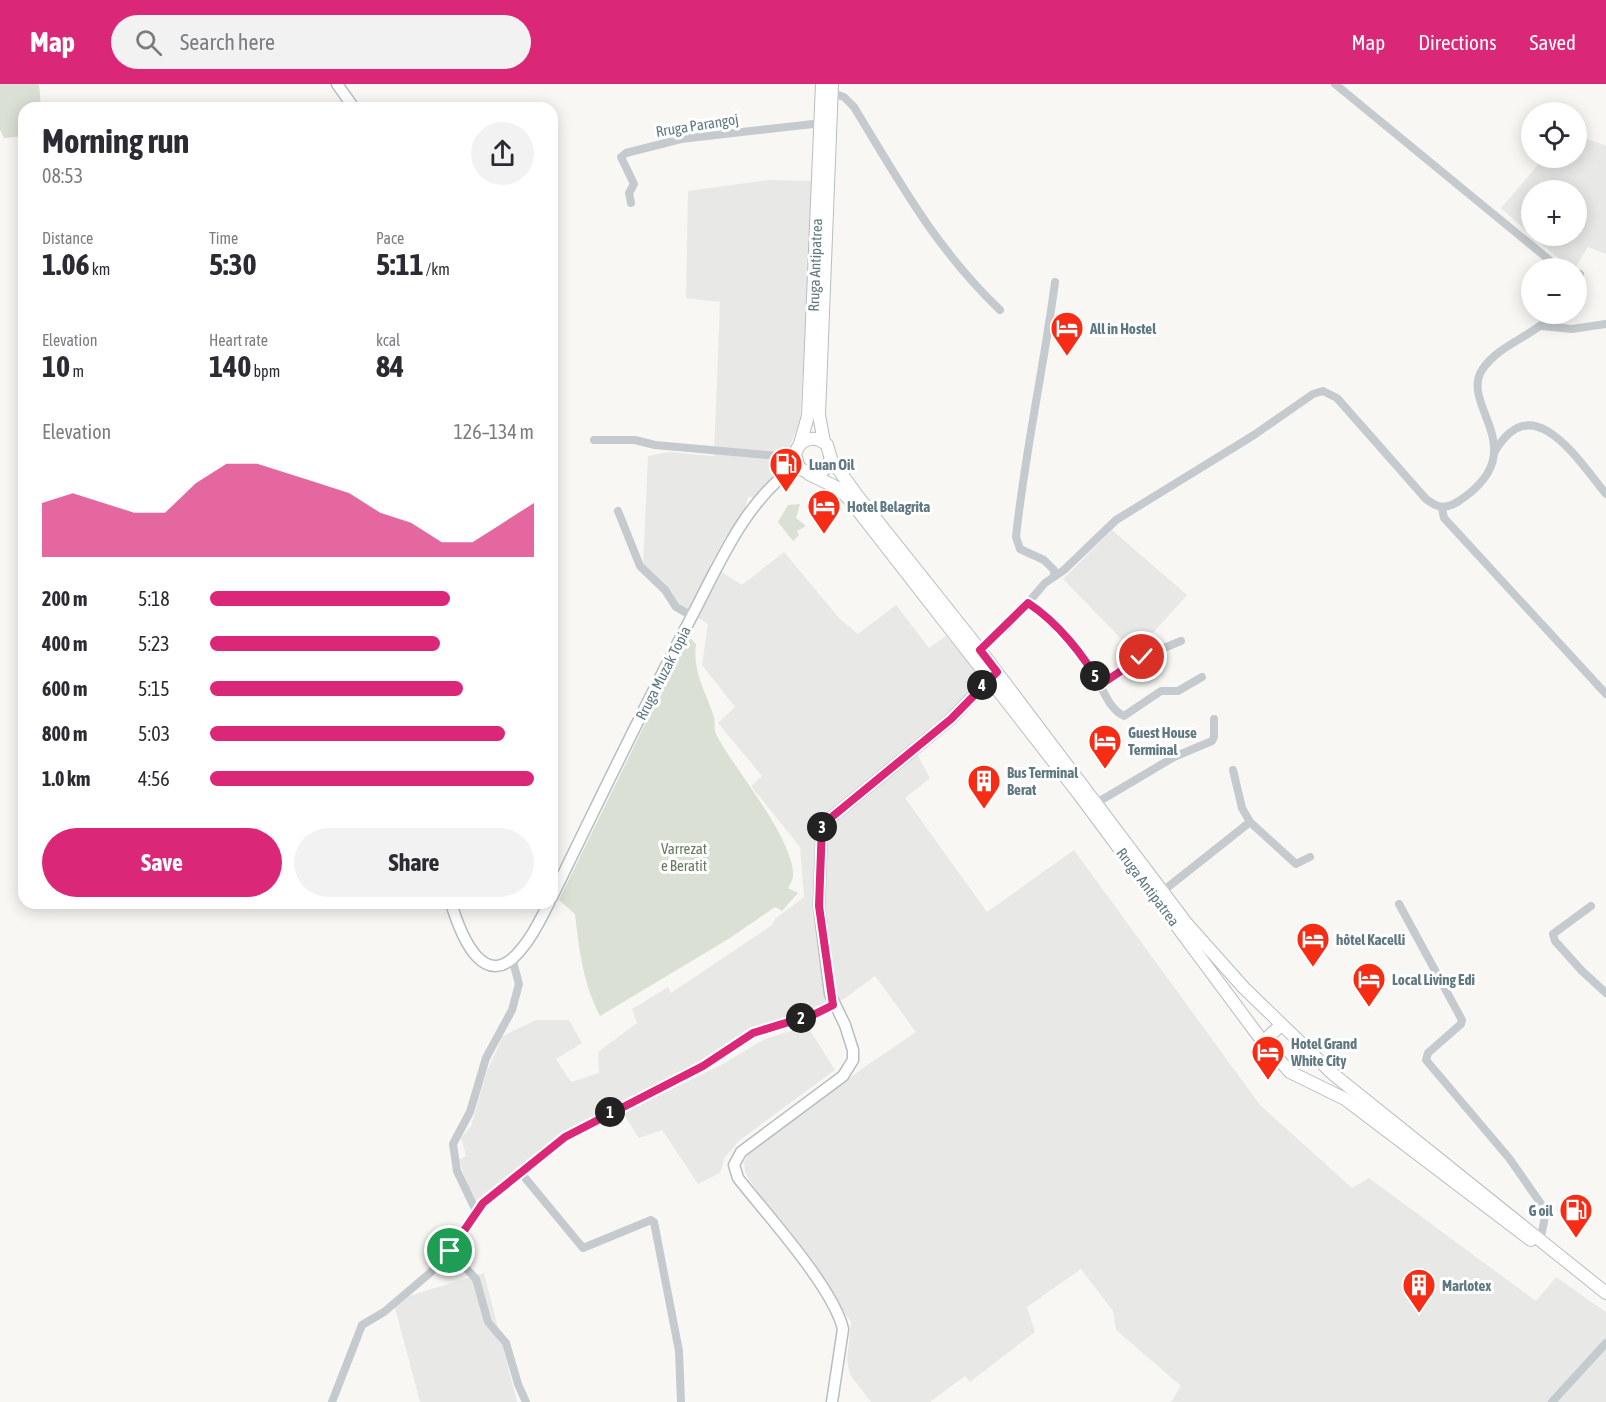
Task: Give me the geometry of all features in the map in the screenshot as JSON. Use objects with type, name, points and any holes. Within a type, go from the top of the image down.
[{"type":"main road","name":"Rruga Antipatrea","points":[[822,84],[826,123],[819,415],[824,442],[829,448],[831,459],[909,568],[1042,738],[1183,926],[1263,1042],[1290,1071],[1345,1099],[1514,1229],[1535,1243],[1540,1242]]},
{"type":"main road","name":"Rruga Antipatrea","points":[[832,88],[826,123],[808,416],[798,454],[809,474],[838,488],[909,568],[980,650],[993,675]]},
{"type":"main road","points":[[798,454],[810,439],[824,442]]},
{"type":"main road","points":[[809,474],[823,471],[831,459]]},
{"type":"main road","name":"Rruga Antipatrea","points":[[1093,805],[1163,891],[1183,926],[1333,1074],[1518,1220],[1540,1242],[1606,1293]]},
{"type":"main road","points":[[1263,1042],[1281,1024]]},
{"type":"main road","points":[[1300,1077],[1318,1059]]},
{"type":"street","points":[[337,84],[350,102]]},
{"type":"street","points":[[1335,84],[1547,258]]},
{"type":"street","points":[[832,88],[854,107],[935,239],[971,282],[1000,310]]},
{"type":"street","name":"Rruga Parangoj","points":[[631,202],[628,193],[634,184],[621,157],[626,153],[681,139],[826,123]]},
{"type":"street","points":[[1054,576],[1054,570],[1044,560],[1020,549],[1016,537],[1024,460],[1044,356],[1055,282]]},
{"type":"street","points":[[1494,453],[1493,438],[1478,385],[1481,372],[1512,343],[1542,326],[1572,329],[1606,324]]},
{"type":"street","points":[[980,650],[1054,576],[1064,570],[1116,519],[1254,435],[1313,394],[1323,391],[1337,398],[1426,499],[1442,508],[1450,507],[1484,482],[1494,453],[1502,439],[1513,428],[1521,424],[1530,425],[1560,438],[1606,494]]},
{"type":"street","points":[[594,440],[635,440],[656,445],[778,456],[798,454]]},
{"type":"street","name":"Rruga Muzak Topia","points":[[558,885],[665,665],[730,541],[798,454]]},
{"type":"street","points":[[1442,508],[1444,518],[1606,694]]},
{"type":"street","points":[[618,511],[640,566],[664,590],[676,607],[692,616]]},
{"type":"street","points":[[1028,603],[1049,620],[1081,655],[1113,706],[1124,716],[1161,691],[1178,691],[1202,677]]},
{"type":"street","points":[[1100,685],[1142,657],[1181,641]]},
{"type":"street","points":[[832,1402],[843,1329],[841,1319],[814,1276],[738,1178],[734,1165],[741,1152],[843,1076],[853,1060],[850,1038],[833,1005],[819,906],[822,825],[951,719],[993,675]]},
{"type":"street","points":[[1093,805],[1174,757],[1212,741],[1214,719]]},
{"type":"street","points":[[1233,770],[1242,808],[1250,822],[1296,864],[1310,856]]},
{"type":"street","points":[[1163,891],[1250,822]]},
{"type":"street","points":[[1399,903],[1462,1020],[1461,1024],[1428,1053],[1426,1060],[1509,1158],[1545,1211],[1540,1242]]},
{"type":"street","points":[[1591,906],[1553,934],[1555,941],[1606,993]]},
{"type":"street","points":[[453,909],[465,940],[479,961],[495,966],[512,958],[523,948],[546,909]]},
{"type":"street","points":[[476,1211],[457,1171],[453,1144],[470,1112],[486,1058],[512,1010],[519,984],[512,958]]},
{"type":"street","points":[[332,1402],[362,1325],[384,1312],[419,1283],[450,1251],[476,1211],[565,1137],[703,1066],[753,1033],[815,1014],[833,1005]]},
{"type":"street","points":[[521,1173],[583,1248],[651,1220],[654,1222],[679,1351],[681,1402]]},
{"type":"street","points":[[450,1251],[476,1279],[486,1317],[506,1343],[526,1402]]},
{"type":"street","points":[[1552,1402],[1606,1343]]},
{"type":"shaded area","points":[[1587,139],[1606,146],[1606,254],[1588,247],[1581,258],[1558,258],[1544,246],[1587,246],[1587,180],[1525,180],[1535,168],[1587,168]]},
{"type":"shaded area","points":[[768,180],[814,181],[800,421],[783,464],[757,498],[748,497],[745,510],[724,539],[710,565],[742,585],[784,552],[839,618],[858,634],[896,605],[929,648],[946,636],[976,672],[977,678],[959,704],[911,743],[930,778],[905,798],[987,912],[1074,850],[1260,1105],[1352,1188],[1369,1178],[1536,1301],[1556,1277],[1606,1312],[1606,1402],[1171,1402],[1181,1386],[1116,1330],[1113,1311],[1081,1269],[1027,1307],[1035,1332],[970,1382],[965,1376],[930,1402],[871,1402],[850,1375],[847,1360],[851,1322],[750,1181],[745,1172],[744,1162],[749,1153],[863,1068],[916,1032],[875,976],[844,999],[754,1028],[713,1056],[617,1108],[612,1102],[473,1203],[459,1160],[466,1156],[461,1138],[471,1126],[487,1071],[503,1036],[536,1020],[569,1020],[582,1043],[556,1059],[571,1082],[599,1073],[598,1052],[637,1023],[632,1009],[668,987],[671,993],[772,925],[775,919],[804,897],[800,847],[751,786],[762,776],[718,723],[735,707],[702,665],[708,624],[673,602],[643,566],[648,456],[669,452],[714,456],[720,302],[686,298],[688,191]]},
{"type":"shaded area","points":[[1521,185],[1521,226],[1501,208]]},
{"type":"shaded area","points":[[1112,530],[1187,595],[1135,653],[1063,579]]},
{"type":"shaded area","points":[[807,1026],[835,1070],[740,1140],[725,1157],[720,1173],[698,1184],[662,1130],[639,1138],[623,1113],[721,1065],[765,1039]]},
{"type":"shaded area","points":[[484,1273],[517,1402],[420,1402],[395,1308],[409,1296]]},
{"type":"green space","points":[[0,84],[39,84],[40,102],[18,102],[18,137],[4,138],[0,130]]},
{"type":"green space","points":[[800,504],[796,518],[806,526],[797,531],[799,535],[793,541],[778,522],[788,505]]},
{"type":"green space","name":"Varrezat e Beratit","points":[[688,636],[696,644],[698,671],[714,717],[716,733],[775,825],[791,861],[793,876],[788,888],[798,893],[782,911],[775,907],[730,938],[600,1016],[586,979],[575,914],[559,900]]},
{"type":"place","name":"All in Hostel","points":[[1067,357]]},
{"type":"place","name":"Luan Oil","points":[[786,493]]},
{"type":"place","name":"Hotel Belagrita","points":[[824,535]]},
{"type":"place","name":"Guest House Terminal","points":[[1105,770]]},
{"type":"place","name":"Bus Terminal Berat","points":[[984,810]]},
{"type":"place","name":"hôtel Kacelli","points":[[1313,968]]},
{"type":"place","name":"Local Living Edi","points":[[1369,1008]]},
{"type":"place","name":"Hotel Grand White City","points":[[1268,1081]]},
{"type":"place","name":"G oil","points":[[1576,1239]]},
{"type":"place","name":"Marlotex","points":[[1419,1314]]},
{"type":"route","points":[[450,1251],[467,1223],[483,1203],[565,1137],[703,1066],[753,1033],[815,1014],[833,1005],[819,906],[822,825],[951,719],[989,677],[997,672],[980,650],[1008,626],[1028,603],[1038,609],[1081,655],[1100,685],[1142,657]]}]
